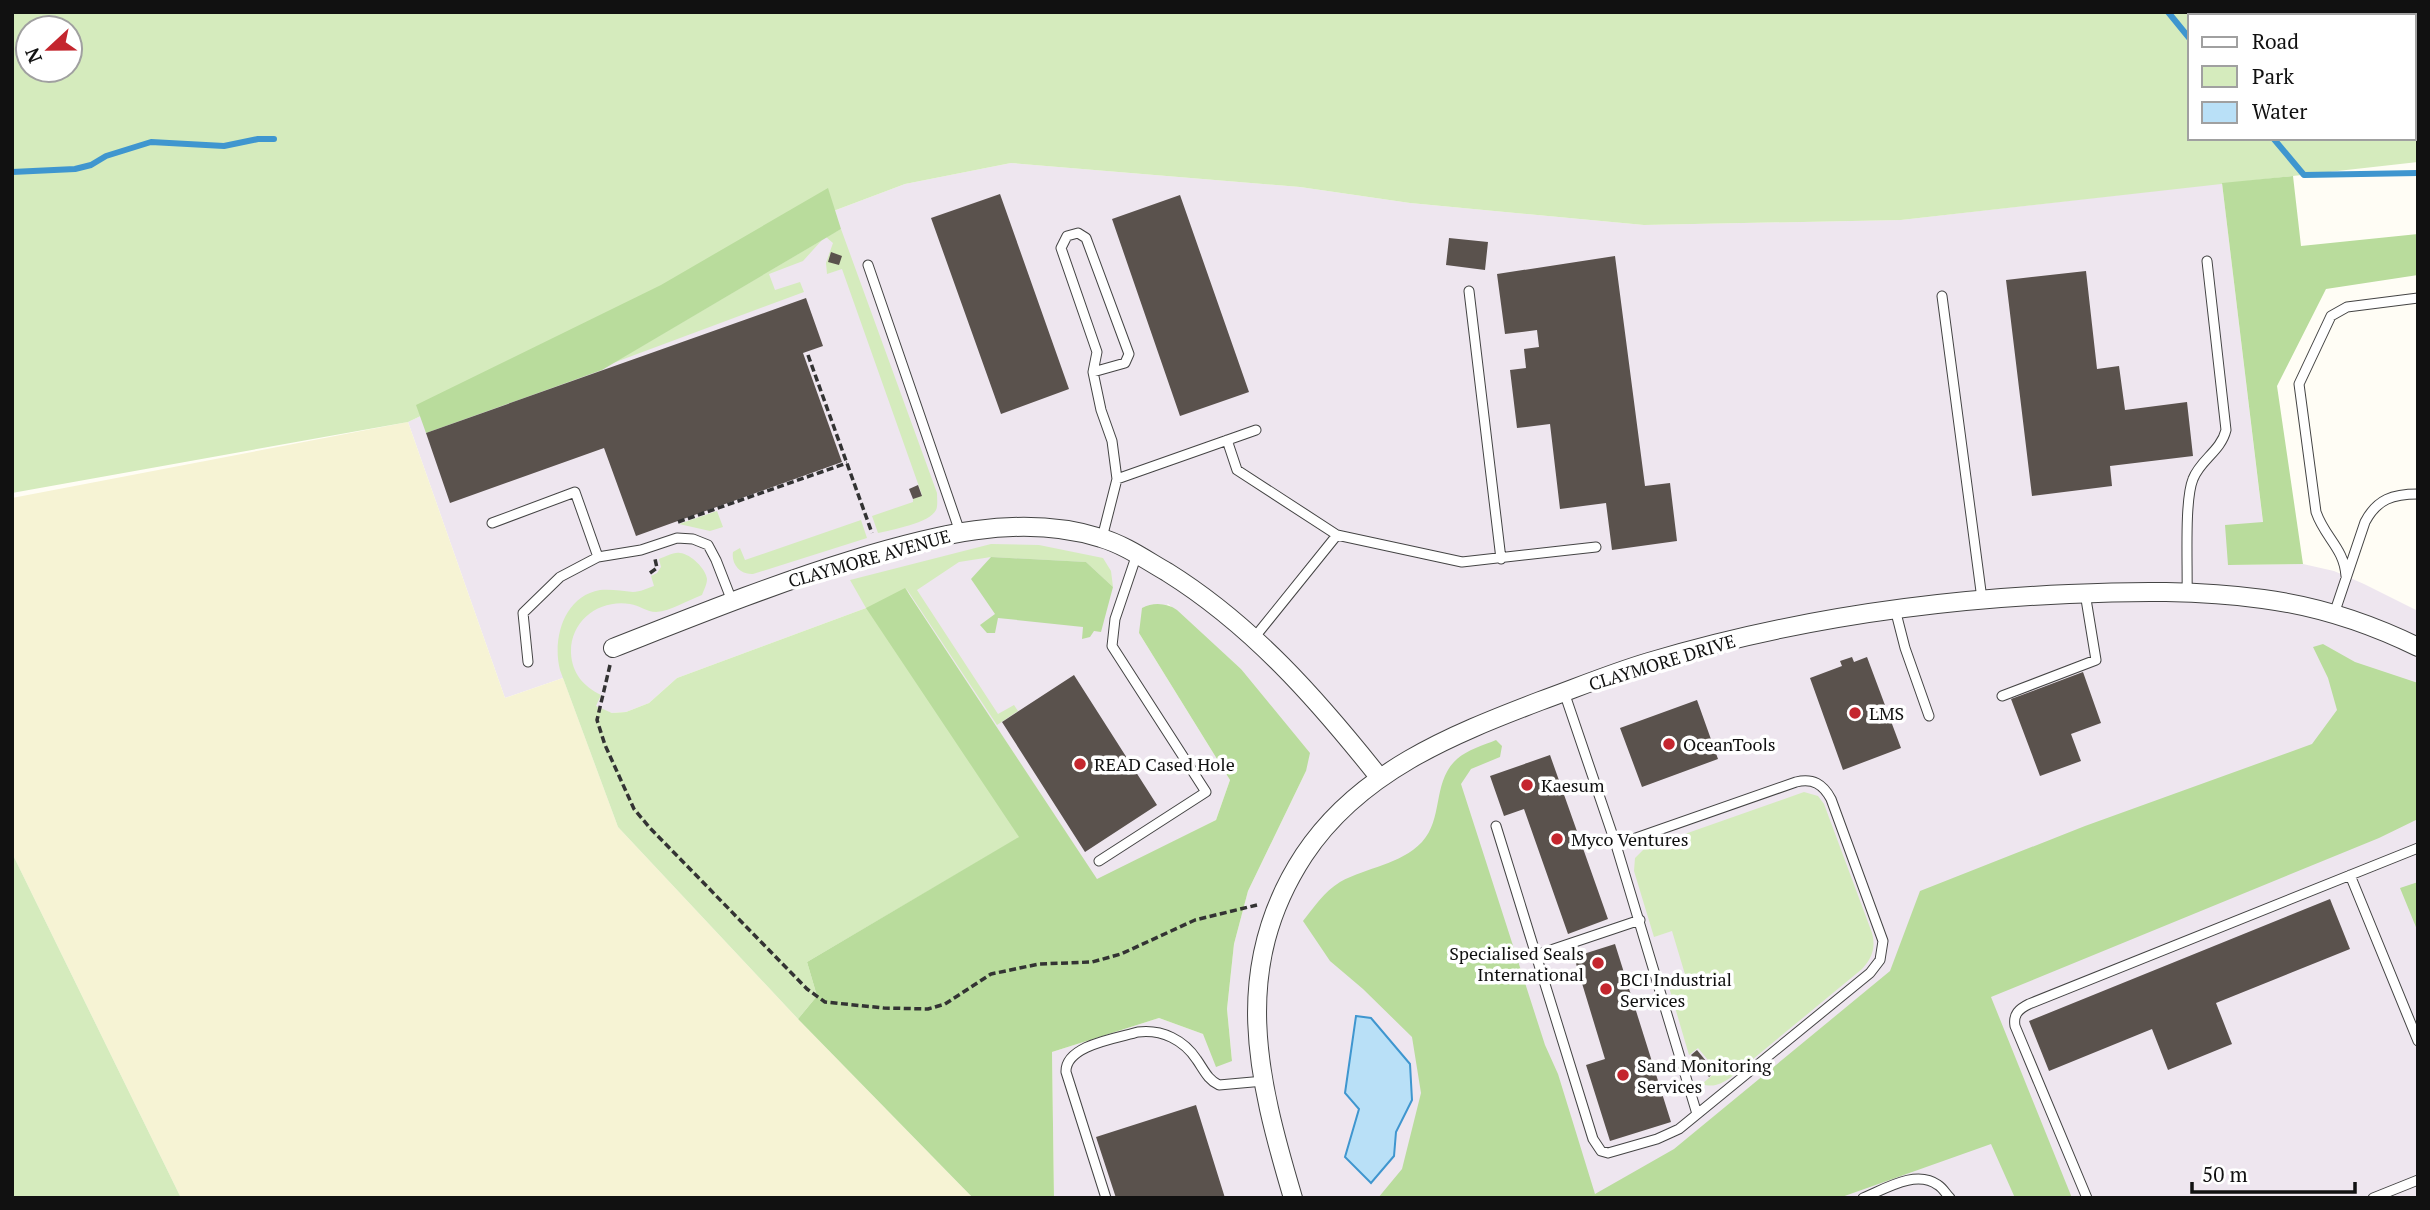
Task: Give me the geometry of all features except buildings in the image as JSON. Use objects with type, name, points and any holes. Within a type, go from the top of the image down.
[{"type":"street","name":"CLAYMORE AVENUE","points":[[613,648],[732,601],[879,552],[960,532],[1024,526],[1063,529],[1102,538],[1137,554],[1203,595],[1254,638],[1315,699],[1379,777]]},
{"type":"street","name":"CLAYMORE DRIVE","points":[[1293,1198],[1264,1081],[1257,1025],[1256,989],[1266,936],[1276,907],[1291,877],[1316,838],[1345,805],[1379,777],[1418,754],[1564,692],[1638,666],[1708,646],[1782,628],[1895,609],[1982,599],[2085,593],[2259,598],[2334,614],[2378,629],[2418,647]]},
{"type":"lane","points":[[1093,372],[1125,363],[1129,354],[1086,238],[1078,233],[1067,236],[1061,248],[1097,352],[1093,372],[1101,410],[1112,440],[1117,479],[1102,538]]},
{"type":"lane","points":[[2188,594],[2188,527],[2192,480],[2220,447],[2226,430],[2207,261]]},
{"type":"lane","points":[[868,265],[960,532]]},
{"type":"lane","points":[[1469,291],[1501,559]]},
{"type":"lane","points":[[1942,296],[1982,599]]},
{"type":"lane","points":[[2346,576],[2345,561],[2340,549],[2321,526],[2316,512],[2299,384],[2331,316],[2347,307],[2418,298]]},
{"type":"lane","points":[[1117,479],[1256,430]]},
{"type":"lane","points":[[1227,440],[1237,470],[1337,535],[1462,562],[1596,547]]},
{"type":"lane","points":[[492,523],[575,492],[598,557]]},
{"type":"lane","points":[[2334,614],[2371,510],[2384,499],[2418,494]]},
{"type":"lane","points":[[1254,638],[1337,535]]},
{"type":"lane","points":[[528,662],[523,612],[560,578],[598,557],[677,538],[693,539],[708,545],[732,601]]},
{"type":"lane","points":[[1099,860],[1206,792],[1112,646],[1115,619],[1137,554]]},
{"type":"lane","points":[[2002,696],[2096,660],[2085,593]]},
{"type":"lane","points":[[1895,609],[1905,648],[1929,716]]},
{"type":"lane","points":[[1564,692],[1640,920],[1697,1114]]},
{"type":"lane","points":[[1496,826],[1592,1139],[1601,1151],[1615,1152],[1664,1136],[1697,1114],[1870,973],[1876,967],[1882,952],[1880,930],[1831,799],[1826,790],[1811,780],[1796,782],[1616,845]]},
{"type":"lane","points":[[2087,1198],[2015,1026],[2017,1012],[2029,1004],[2418,848]]},
{"type":"lane","points":[[2350,875],[2418,1041]]},
{"type":"lane","points":[[1536,956],[1640,920]]},
{"type":"lane","points":[[1106,1198],[1068,1079],[1066,1065],[1074,1053],[1148,1030],[1166,1034],[1184,1045],[1208,1077],[1219,1085],[1264,1081]]},
{"type":"lane","points":[[1863,1198],[1904,1181],[1923,1179],[1938,1185],[1950,1198]]},
{"type":"lane","points":[[2373,1198],[2418,1180]]},
{"type":"path","points":[[808,355],[879,552]]},
{"type":"path","points":[[671,525],[847,463]]},
{"type":"path","points":[[650,573],[656,570],[657,564],[651,546]]},
{"type":"path","points":[[613,648],[597,720],[605,745],[634,809],[807,989],[825,1002],[928,1009],[945,1004],[991,974],[1039,964],[1092,962],[1121,954],[1195,920],[1254,905],[1276,907]]},
{"type":"shaded area","points":[[1011,163],[1300,187],[1410,203],[1644,225],[1901,220],[2222,183],[2263,523],[2228,565],[2303,564],[2334,571],[2418,611],[2418,1198],[1054,1198],[1052,1052],[1159,1018],[1203,1034],[1232,1060],[1227,1009],[1234,944],[1248,891],[1306,771],[1241,669],[1168,604],[1139,633],[1230,780],[1216,820],[1097,880],[905,588],[866,608],[677,678],[649,703],[626,712],[612,713],[600,709],[589,703],[563,678],[505,698],[408,422],[707,281],[828,213],[905,184]]},
{"type":"shaded area","points":[[408,422],[505,698],[563,678],[618,827],[798,1019],[973,1198],[181,1198],[12,853],[12,498]]},
{"type":"green space","points":[[12,12],[2418,12],[2418,162],[1901,220],[1644,225],[1410,203],[1300,187],[1011,163],[905,184],[828,213],[707,281],[408,422],[12,493]]},
{"type":"green space","points":[[2293,176],[2301,246],[2418,234],[2418,275],[2326,289],[2277,386],[2303,564],[2228,565],[2225,525],[2263,522],[2222,183]]},
{"type":"green space","points":[[828,188],[841,229],[602,370],[426,433],[416,405],[661,285]]},
{"type":"green space","points":[[841,229],[937,493],[937,508],[932,515],[910,525],[878,533],[872,516],[913,502],[913,499],[922,495],[842,269],[827,274],[826,263],[833,243],[826,237]]},
{"type":"green space","points":[[822,240],[803,261],[769,274],[775,290],[800,282],[804,292],[613,363]]},
{"type":"green space","points":[[717,511],[723,527],[710,531],[679,524]]},
{"type":"green space","points":[[861,520],[867,538],[753,574],[740,571],[733,561],[733,552],[740,548],[745,560]]},
{"type":"green space","points":[[991,544],[1039,545],[1103,558],[1111,571],[1113,587],[1086,562],[991,557],[959,562],[917,590],[998,714],[1014,705],[1018,711],[997,725],[906,588],[1020,837],[807,962],[817,996],[798,1019],[618,827],[560,670],[558,645],[563,621],[577,601],[588,594],[600,590],[636,592],[654,586],[651,576],[661,567],[659,559],[669,555],[684,554],[704,571],[707,581],[702,595],[673,608],[656,612],[630,604],[608,605],[589,614],[576,631],[571,653],[574,667],[584,683],[601,695],[596,706],[612,713],[626,712],[649,703],[677,678],[866,608],[850,580]]},
{"type":"green space","points":[[991,557],[1086,562],[1113,587],[1101,632],[1094,631],[1090,637],[1082,639],[1083,627],[998,618],[995,633],[987,633],[980,625],[995,614],[971,579]]},
{"type":"green space","points":[[905,588],[1097,879],[1216,820],[1230,780],[1139,633],[1142,608],[1160,604],[1177,610],[1241,669],[1310,753],[1306,771],[1248,891],[1234,944],[1227,1009],[1232,1061],[1216,1067],[1203,1034],[1159,1018],[1052,1052],[1054,1198],[973,1198],[798,1019],[817,996],[807,962],[1019,837],[866,608]]},
{"type":"green space","points":[[2323,644],[2355,662],[2418,683],[2418,819],[2379,838],[1991,997],[2072,1198],[2015,1198],[1991,1144],[1839,1198],[1378,1198],[1402,1169],[1421,1093],[1412,1037],[1330,961],[1303,921],[1324,895],[1340,882],[1394,861],[1422,842],[1433,822],[1444,778],[1449,768],[1466,753],[1496,740],[1502,746],[1500,757],[1471,769],[1461,784],[1545,1045],[1558,1074],[1595,1194],[1674,1149],[1890,971],[1920,891],[2085,826],[2312,744],[2337,710],[2328,678],[2313,647]]},
{"type":"green space","points":[[1804,792],[1818,796],[1824,804],[1872,933],[1872,952],[1862,969],[1730,1078],[1717,1085],[1702,1084],[1717,1071],[1698,1048],[1689,1055],[1669,987],[1687,981],[1672,931],[1654,937],[1634,871],[1635,858],[1645,848]]},
{"type":"green space","points":[[12,853],[181,1198],[12,1198]]},
{"type":"green space","points":[[2418,882],[2418,932],[2400,888]]},
{"type":"water","points":[[1356,1016],[1371,1018],[1410,1064],[1412,1100],[1396,1132],[1394,1156],[1371,1183],[1345,1157],[1359,1109],[1345,1093]]},
{"type":"waterway","points":[[2168,12],[2188,37]]},
{"type":"waterway","points":[[12,172],[75,169],[151,142],[224,146],[258,139],[274,139]]},
{"type":"waterway","points":[[2275,140],[2304,175],[2418,173]]},
{"type":"place","name":"LMS","points":[[1855,713]]},
{"type":"place","name":"OceanTools","points":[[1669,744]]},
{"type":"place","name":"READ Cased Hole","points":[[1080,764]]},
{"type":"place","name":"Kaesum","points":[[1527,785]]},
{"type":"place","name":"Myco Ventures","points":[[1557,839]]},
{"type":"place","name":"Specialised Seals International","points":[[1598,963]]},
{"type":"place","name":"BCI Industrial Services","points":[[1606,989]]},
{"type":"place","name":"Sand Monitoring Services","points":[[1623,1075]]}]
